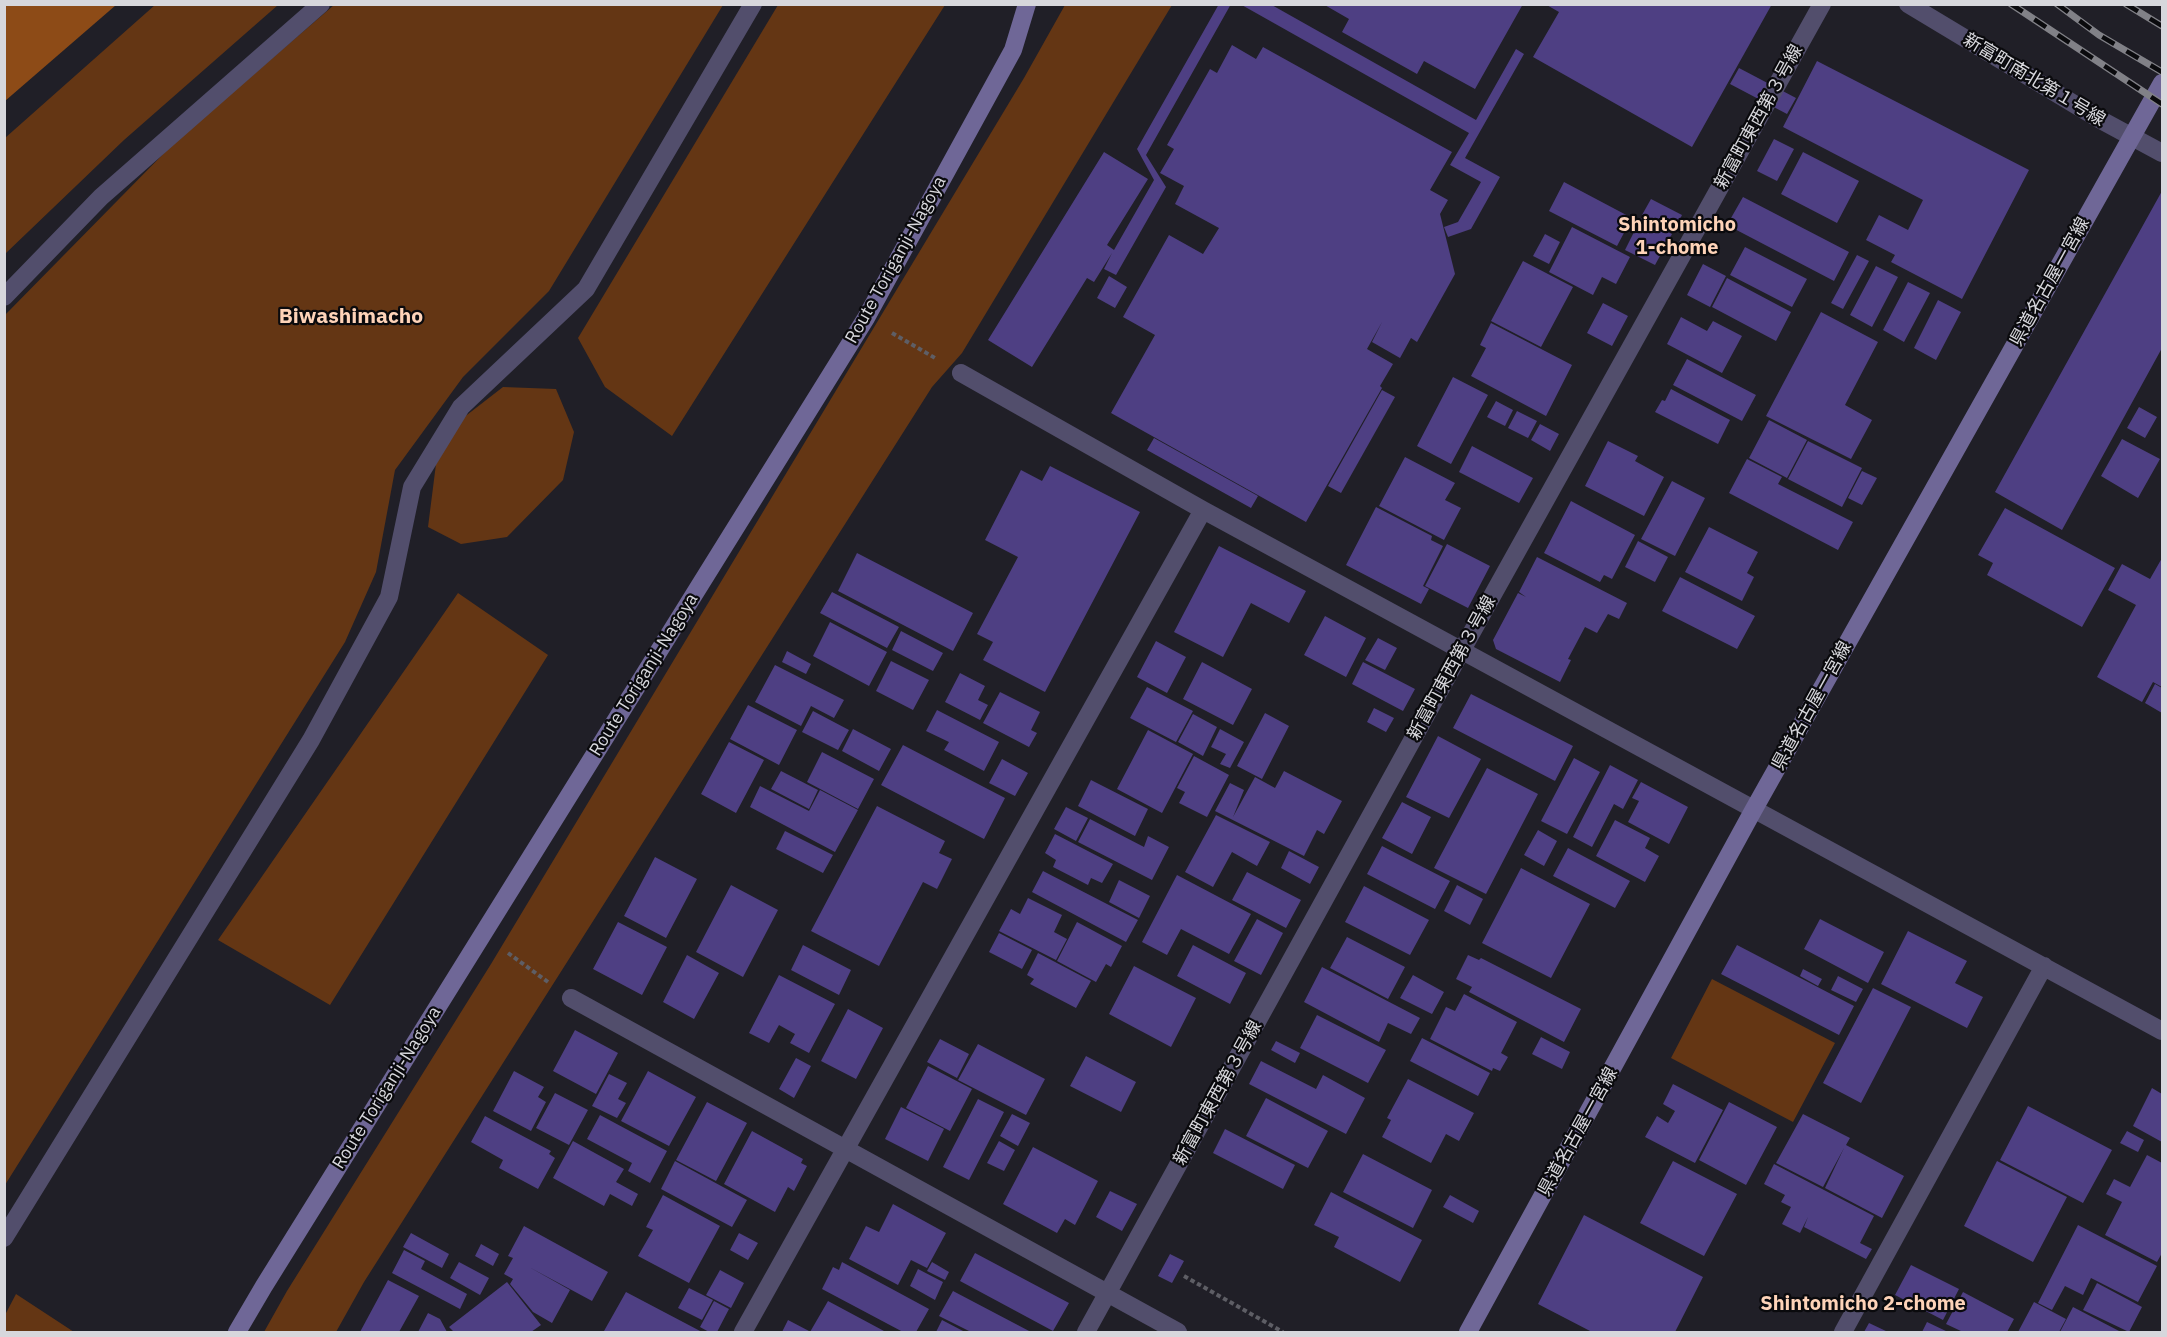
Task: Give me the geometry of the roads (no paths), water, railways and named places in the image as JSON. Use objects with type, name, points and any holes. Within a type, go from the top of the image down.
[{"type":"main road","name":"Route Toriganji-Nagoya","points":[[237,1332],[866,318],[1013,50],[1028,4]]},
{"type":"main road","name":"県道名古屋一宮線","points":[[1468,1332],[1754,809],[2163,83]]},
{"type":"street","points":[[4,297],[102,197],[321,4]]},
{"type":"street","points":[[4,1238],[311,740],[389,597],[412,487],[461,407],[586,289],[753,4]]},
{"type":"street","name":"新富町東西第３号線","points":[[1086,1332],[1822,4]]},
{"type":"street","name":"新富町南北第１号線","points":[[1908,4],[2131,138],[2163,153]]},
{"type":"street","points":[[961,373],[1203,510],[2163,1031]]},
{"type":"street","points":[[743,1332],[1203,510]]},
{"type":"street","points":[[1843,1332],[2044,966]]},
{"type":"street","points":[[571,998],[1178,1332]]},
{"type":"railway","points":[[2011,4],[2162,104]]},
{"type":"railway","points":[[2057,4],[2099,35],[2162,72]]},
{"type":"railway","points":[[2126,4],[2162,26]]},
{"type":"district","name":"Shintomicho 1-chome","points":[[1677,236]]},
{"type":"district","name":"Biwashimacho","points":[[351,317]]},
{"type":"district","name":"Shintomicho 2-chome","points":[[1863,1304]]}]
